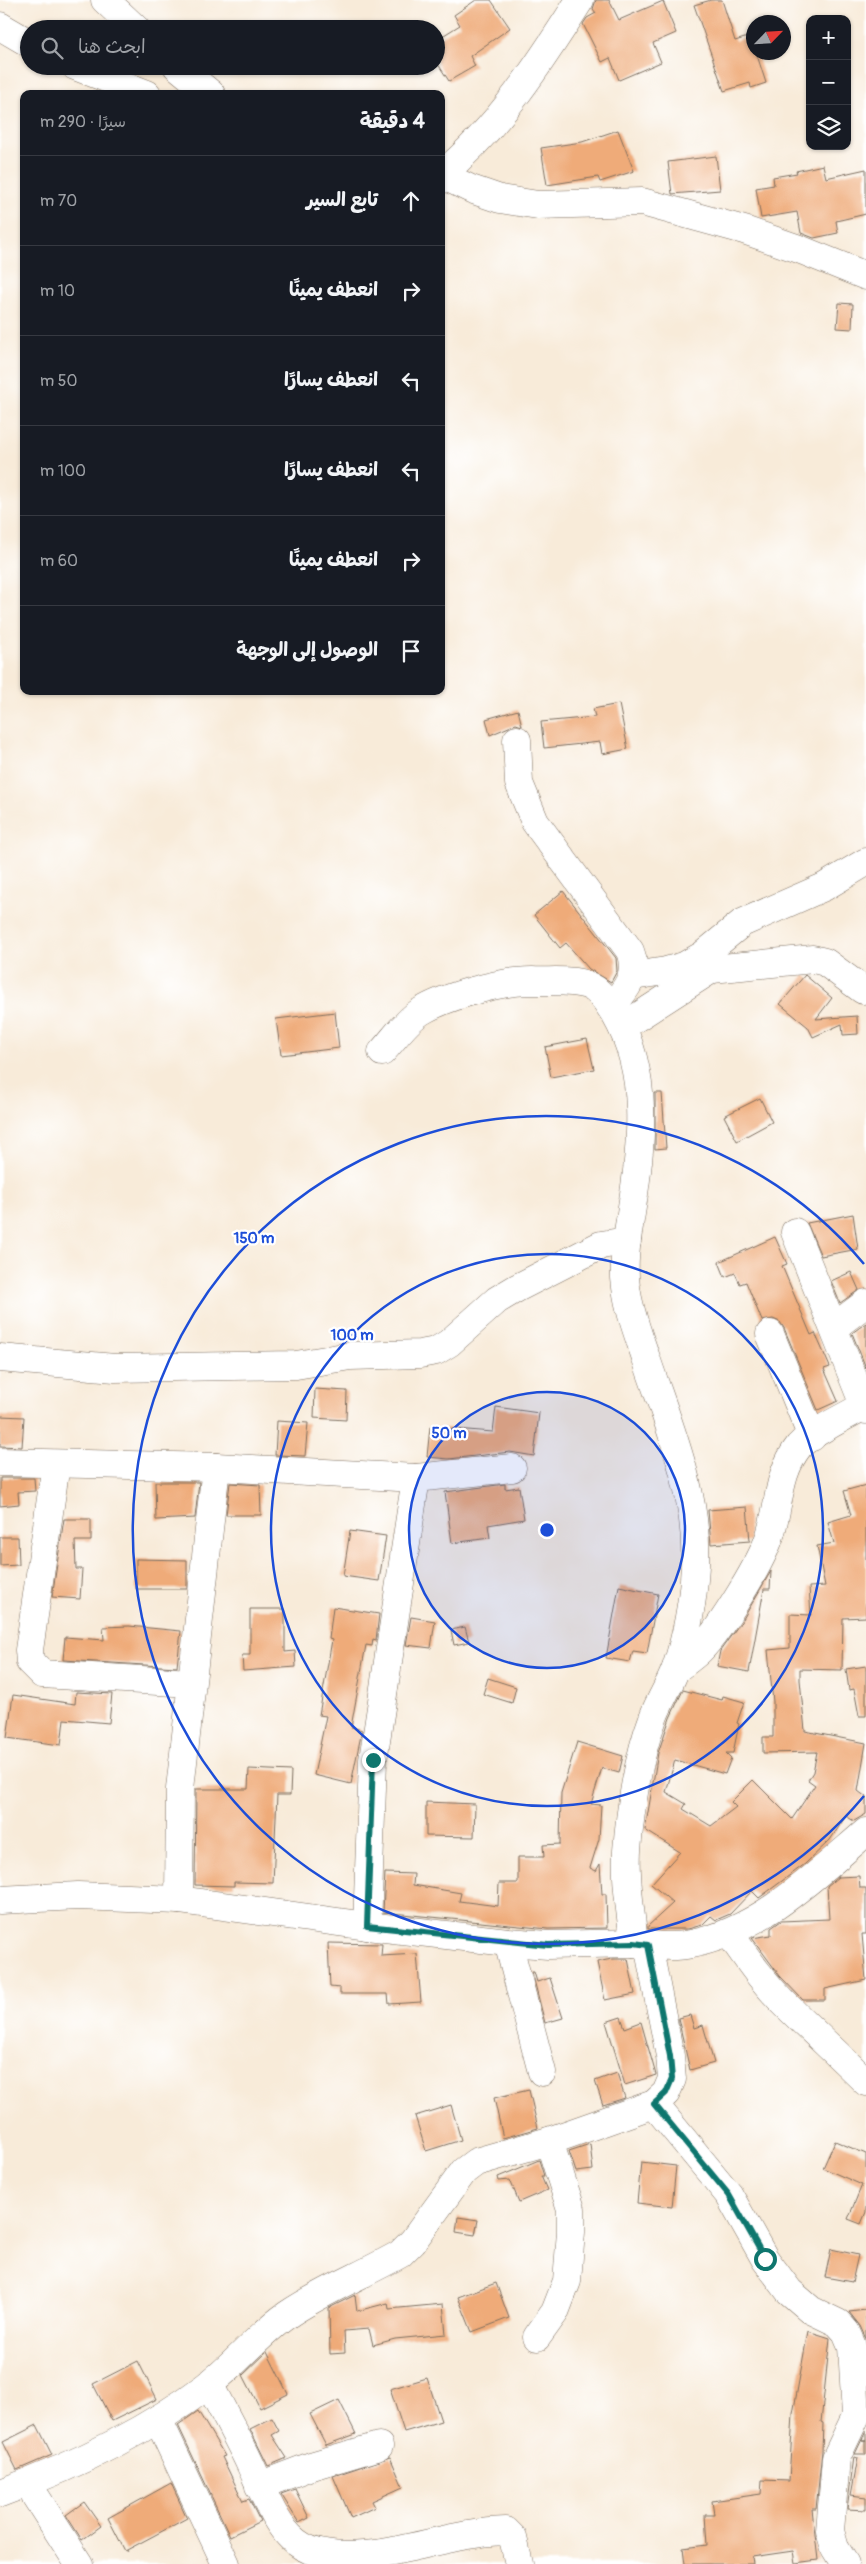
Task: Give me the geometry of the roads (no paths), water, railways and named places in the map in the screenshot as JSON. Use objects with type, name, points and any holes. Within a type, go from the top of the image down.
[{"type":"street","points":[[106,0],[127,20]]},
{"type":"street","points":[[445,171],[479,140],[532,74],[580,0]]},
{"type":"street","points":[[0,26],[20,38]]},
{"type":"street","points":[[98,75],[138,90]]},
{"type":"street","points":[[188,75],[205,90]]},
{"type":"street","points":[[445,177],[471,189],[500,199],[538,205],[642,202],[753,233],[866,276]]},
{"type":"street","points":[[517,740],[519,783],[531,815],[630,951],[633,960],[633,976],[616,1017]]},
{"type":"street","points":[[633,976],[684,966],[704,955],[742,923],[824,887],[866,862]]},
{"type":"street","points":[[616,1017],[712,969],[728,966],[813,959],[824,962],[863,990]]},
{"type":"street","points":[[0,2493],[74,2462],[158,2419],[209,2384],[262,2335],[287,2315],[400,2254],[413,2241],[464,2171],[476,2162],[549,2141],[654,2104],[666,2093],[672,2079],[670,2056],[641,1944],[627,1852],[632,1807],[653,1719],[676,1669],[690,1612],[695,1563],[693,1522],[686,1482],[631,1312],[626,1288],[624,1261],[639,1161],[640,1091],[616,1017],[601,994],[587,985],[523,981],[504,984],[432,1006],[413,1018],[382,1052]]},
{"type":"street","points":[[676,1669],[700,1650],[714,1634],[742,1590],[771,1533],[782,1474],[801,1444],[865,1408],[796,1232]]},
{"type":"street","points":[[0,1358],[115,1368],[296,1365],[350,1356],[436,1351],[448,1343],[497,1300],[601,1245],[627,1241]]},
{"type":"street","points":[[834,1327],[866,1303]]},
{"type":"street","points":[[770,1334],[812,1437]]},
{"type":"street","points":[[0,1462],[216,1466],[416,1478],[512,1468]]},
{"type":"street","points":[[56,1464],[29,1650],[30,1662],[42,1674],[190,1683]]},
{"type":"street","points":[[179,1900],[180,1789],[190,1683],[216,1466]]},
{"type":"street","points":[[367,1926],[373,1760],[416,1478]]},
{"type":"street","points":[[0,1900],[78,1896],[179,1900],[367,1926],[508,1942],[548,1945],[689,1945],[729,1933],[767,1912],[866,1832]]},
{"type":"street","points":[[729,1933],[758,1974],[783,2002],[824,2039],[866,2082]]},
{"type":"street","points":[[508,1942],[542,2072]]},
{"type":"street","points":[[654,2104],[729,2195],[765,2259],[789,2291],[811,2310],[838,2323],[846,2332],[852,2346],[856,2416],[836,2458],[830,2531],[835,2548],[845,2564]]},
{"type":"street","points":[[537,2337],[555,2312],[567,2281],[571,2232],[571,2209],[549,2141]]},
{"type":"street","points":[[209,2384],[271,2514],[285,2534],[299,2545],[315,2552],[337,2556],[376,2554],[435,2540],[506,2531],[513,2538],[519,2564]]},
{"type":"street","points":[[158,2419],[226,2564]]},
{"type":"street","points":[[259,2486],[311,2466],[378,2446]]},
{"type":"street","points":[[27,2483],[79,2564]]}]
